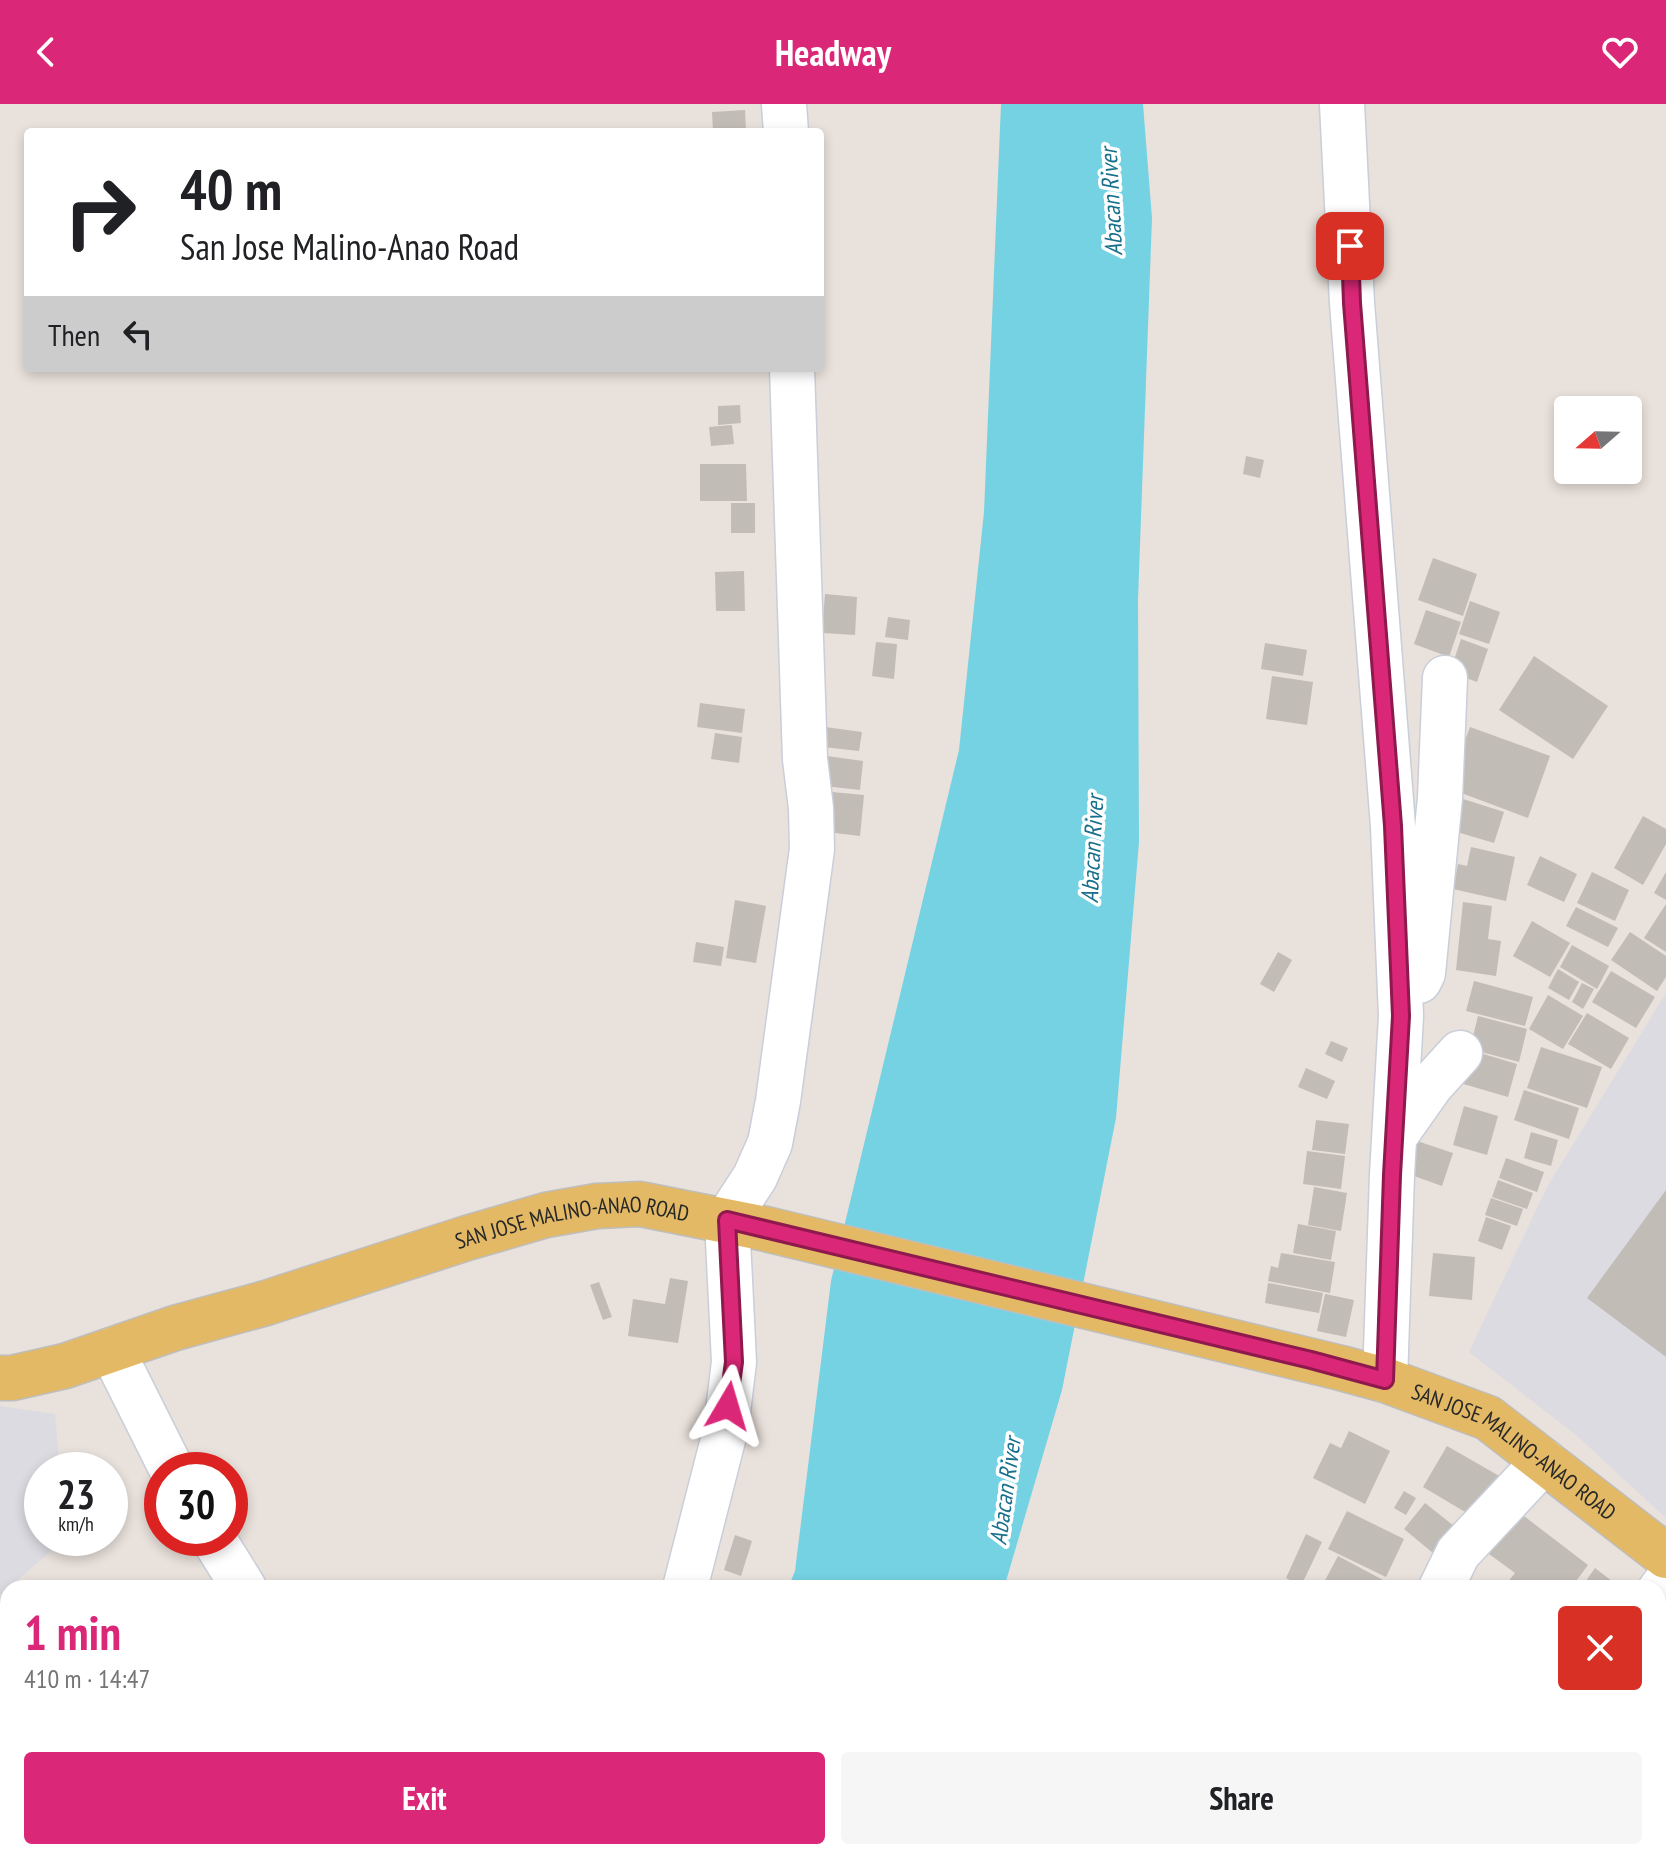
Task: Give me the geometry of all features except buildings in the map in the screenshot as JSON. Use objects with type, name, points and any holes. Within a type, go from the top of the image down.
[{"type":"main road","name":"SAN JOSE MALINO-ANAO ROAD","points":[[0,1378],[65,1366],[175,1328],[266,1303],[546,1215],[597,1206],[640,1204],[747,1224],[1385,1380],[1488,1418],[1666,1556]]},
{"type":"street","points":[[784,104],[786,128]]},
{"type":"street","points":[[1342,104],[1352,303],[1393,826],[1401,1016],[1385,1380]]},
{"type":"street","points":[[687,1580],[726,1428],[747,1224],[755,1177],[770,1143],[778,1101],[812,849],[805,759],[792,372]]},
{"type":"street","points":[[1401,1016],[1423,973],[1440,798],[1445,678]]},
{"type":"street","points":[[1395,1136],[1431,1085],[1460,1053]]},
{"type":"street","points":[[112,1350],[163,1452]]},
{"type":"street","points":[[1445,1580],[1458,1553],[1544,1461]]},
{"type":"street","points":[[224,1556],[239,1580]]},
{"type":"shaded area","points":[[1666,993],[1666,1518],[1576,1435],[1469,1352],[1547,1187]]},
{"type":"shaded area","points":[[0,1406],[55,1414],[58,1452],[24,1452],[24,1556],[45,1556],[17,1580],[0,1580]]},
{"type":"water","name":"Abacan River","points":[[1001,104],[1143,104],[1152,218],[1138,599],[1139,842],[1116,1118],[1062,1390],[1006,1580],[791,1580],[795,1571],[831,1281],[959,750],[984,512]]},
{"type":"route","points":[[728,1406],[734,1362],[727,1220],[1385,1380],[1401,1016],[1393,826],[1350,246]]}]
